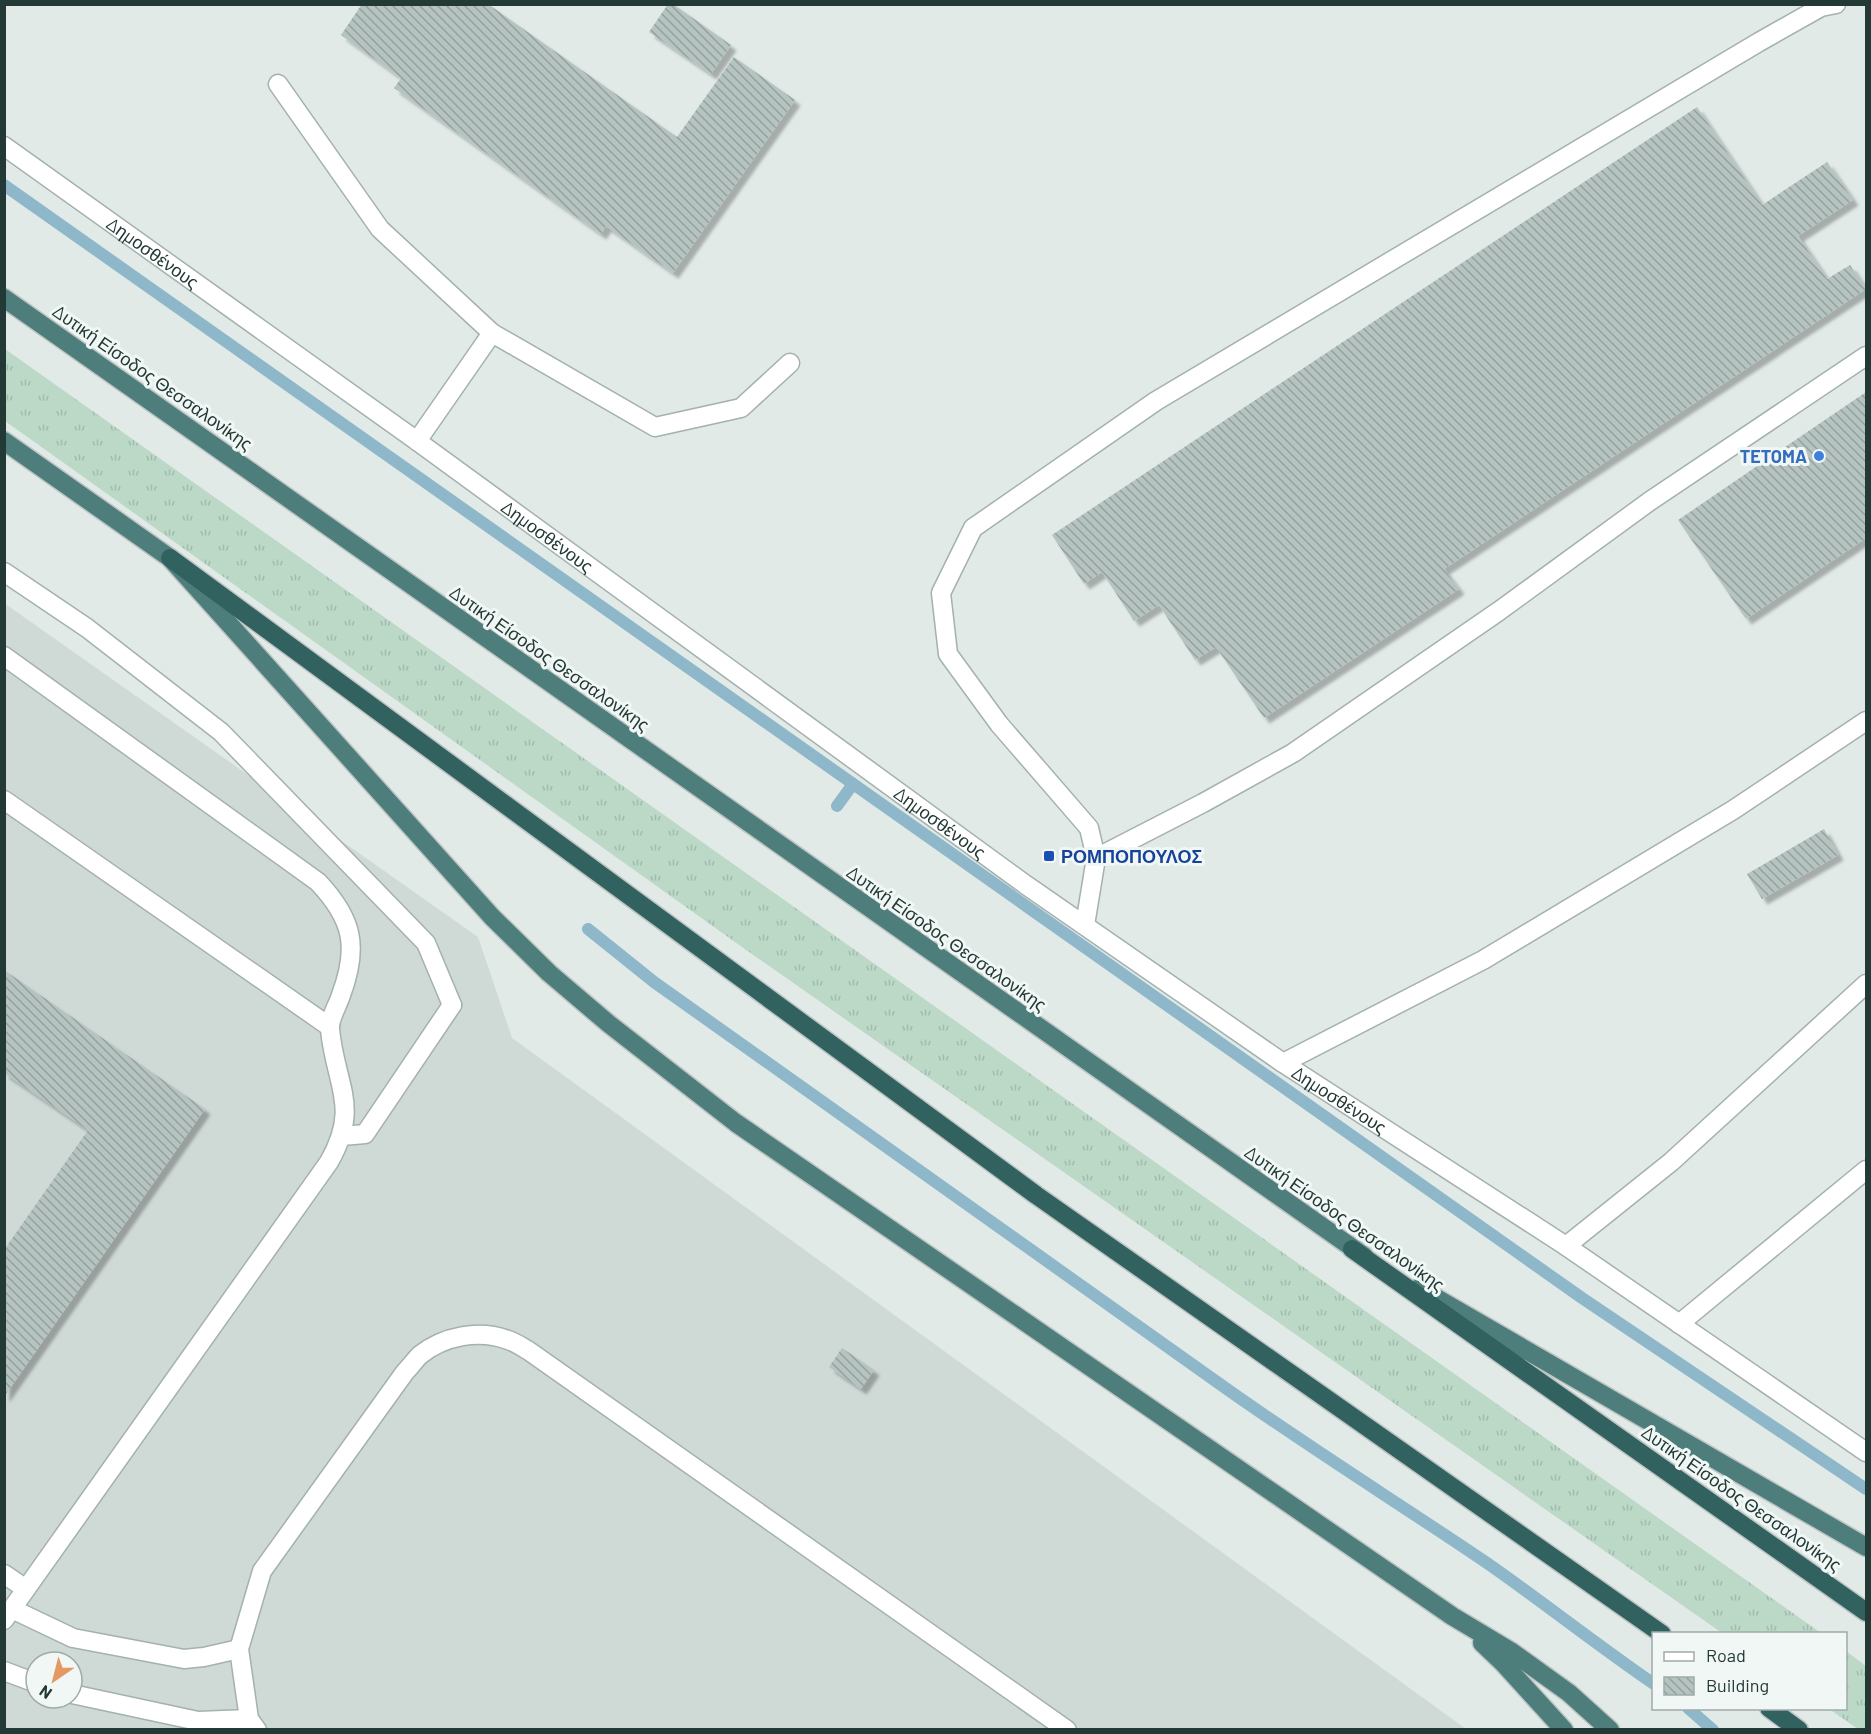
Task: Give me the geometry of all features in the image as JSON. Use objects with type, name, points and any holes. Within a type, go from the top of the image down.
[{"type":"highway","name":"Δυτική Είσοδος Θεσσαλονίκης","points":[[4,298],[1866,1612]]},
{"type":"highway","points":[[4,441],[170,558],[1036,1195],[1659,1632]]},
{"type":"highway","points":[[170,558],[492,917],[549,973],[609,1024],[736,1123],[1452,1616],[1512,1652],[1569,1694],[1610,1730]]},
{"type":"highway","points":[[1352,1249],[1866,1547]]},
{"type":"highway","points":[[1452,1616],[1503,1663],[1564,1730]]},
{"type":"highway","points":[[1772,1710],[1799,1730]]},
{"type":"street","points":[[1085,925],[1096,858],[1089,828],[999,724],[948,654],[941,593],[973,528],[1156,401],[1759,42],[1821,7],[1836,4]]},
{"type":"street","points":[[278,84],[380,230],[492,333],[655,427],[741,408],[790,363]]},
{"type":"street","name":"Δημοσθένους","points":[[4,146],[417,441],[1026,885],[1283,1063],[1566,1246],[1866,1452]]},
{"type":"street","points":[[417,441],[492,333]]},
{"type":"street","points":[[1096,858],[1293,753],[1499,611],[1650,501],[1866,356]]},
{"type":"street","points":[[4,572],[87,628],[220,732],[426,943],[452,1005],[365,1134],[342,1136]]},
{"type":"street","points":[[4,656],[318,882],[336,901],[345,918],[352,945],[345,985],[330,1027],[345,1107],[342,1136],[329,1162],[8,1615],[73,1638],[184,1659],[239,1649]]},
{"type":"street","points":[[1283,1063],[1483,960],[1733,810],[1866,721]]},
{"type":"street","points":[[4,800],[330,1027]]},
{"type":"street","points":[[1566,1246],[1671,1162],[1866,984]]},
{"type":"street","points":[[1679,1324],[1866,1170]]},
{"type":"street","points":[[84,1697],[198,1721],[253,1724],[239,1649],[262,1571],[405,1372],[420,1355],[440,1343],[462,1336],[485,1335],[508,1340],[529,1351],[1067,1730]]},
{"type":"street","points":[[4,1574],[26,1589]]},
{"type":"street","points":[[4,1671],[24,1678]]},
{"type":"shaded area","points":[[4,603],[478,937],[512,1038],[1466,1729],[5,1729]]},
{"type":"green space","points":[[5,349],[1820,1632],[1721,1632],[742,947],[5,421]]},
{"type":"green space","points":[[1847,1652],[1866,1666],[1866,1729],[1858,1729],[1830,1710],[1847,1710]]},
{"type":"building","points":[[362,4],[488,4],[677,137],[734,57],[795,100],[673,273],[606,226],[601,234],[394,88],[401,78],[341,35]]},
{"type":"building","points":[[668,4],[673,4],[731,45],[711,74],[649,32]]},
{"type":"building","points":[[1697,107],[1762,205],[1827,162],[1853,200],[1798,236],[1827,279],[1850,265],[1866,289],[1444,569],[1459,589],[1264,718],[1216,647],[1195,660],[1159,605],[1134,621],[1102,572],[1084,584],[1052,535]]},
{"type":"building","name":"TETOMA","points":[[1866,392],[1866,538],[1746,619],[1678,520]]},
{"type":"building","points":[[1824,829],[1838,855],[1762,899],[1747,874]]},
{"type":"building","points":[[4,970],[205,1109],[4,1397],[4,1250],[88,1130],[4,1073]]},
{"type":"building","points":[[842,1348],[874,1370],[861,1389],[829,1367]]},
{"type":"waterway","points":[[4,185],[1582,1298],[1866,1489]]},
{"type":"waterway","points":[[837,806],[853,784]]},
{"type":"waterway","points":[[588,929],[654,982],[1217,1382],[1487,1563],[1652,1683]]},
{"type":"waterway","points":[[1690,1710],[1713,1730]]},
{"type":"place","name":"TETOMA","points":[[1819,456]]},
{"type":"place","name":"ΡΟΜΠΟΠΟΥΛΟΣ","points":[[1049,856]]}]
